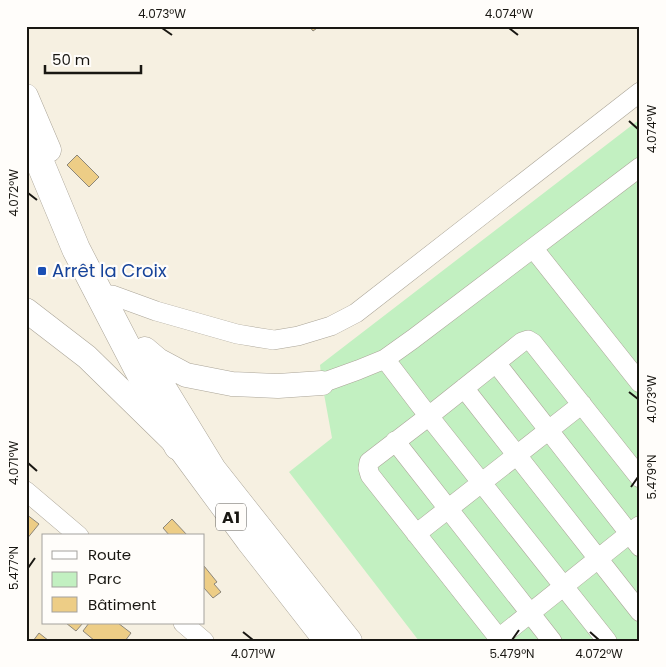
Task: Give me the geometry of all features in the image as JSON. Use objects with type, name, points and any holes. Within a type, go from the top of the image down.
[{"type":"highway","points":[[26,129],[76,249],[178,446]]},
{"type":"main road","points":[[26,96],[88,245],[132,336],[158,360],[186,375],[232,384],[278,386],[322,383]]},
{"type":"main road","name":"A1","points":[[26,310],[87,358],[178,446],[248,541],[326,641]]},
{"type":"main road","name":"A1","points":[[132,336],[214,469],[350,641]]},
{"type":"street","points":[[112,295],[156,311],[237,334],[274,340],[298,336],[331,326],[356,313],[640,92]]},
{"type":"street","points":[[322,383],[385,358],[414,339],[640,167]]},
{"type":"street","points":[[533,248],[640,383]]},
{"type":"street","points":[[496,363],[548,430],[636,535],[598,559],[500,639],[370,475],[369,462],[522,342],[528,340],[533,343],[640,478]]},
{"type":"street","points":[[385,358],[607,641]]},
{"type":"street","points":[[464,388],[640,612]]},
{"type":"street","points":[[416,534],[582,404]]},
{"type":"street","points":[[395,442],[552,641]]},
{"type":"street","points":[[26,491],[77,534]]},
{"type":"street","points":[[184,624],[204,641]]},
{"type":"green space","points":[[640,119],[640,641],[419,641],[289,472],[332,438],[320,365]]},
{"type":"building","points":[[309,26],[320,26],[313,31]]},
{"type":"building","points":[[77,155],[99,177],[89,187],[67,165]]},
{"type":"building","points":[[26,514],[39,524],[26,540]]},
{"type":"building","points":[[172,519],[186,534],[168,534],[163,528]]},
{"type":"building","points":[[205,567],[217,582],[214,584],[221,592],[213,598],[205,589]]},
{"type":"building","points":[[67,624],[82,624],[76,631]]},
{"type":"building","points":[[88,624],[119,624],[131,633],[125,641],[95,641],[83,631]]},
{"type":"building","points":[[39,633],[49,641],[33,641]]},
{"type":"place","name":"Arrêt la Croix","points":[[42,271]]}]
